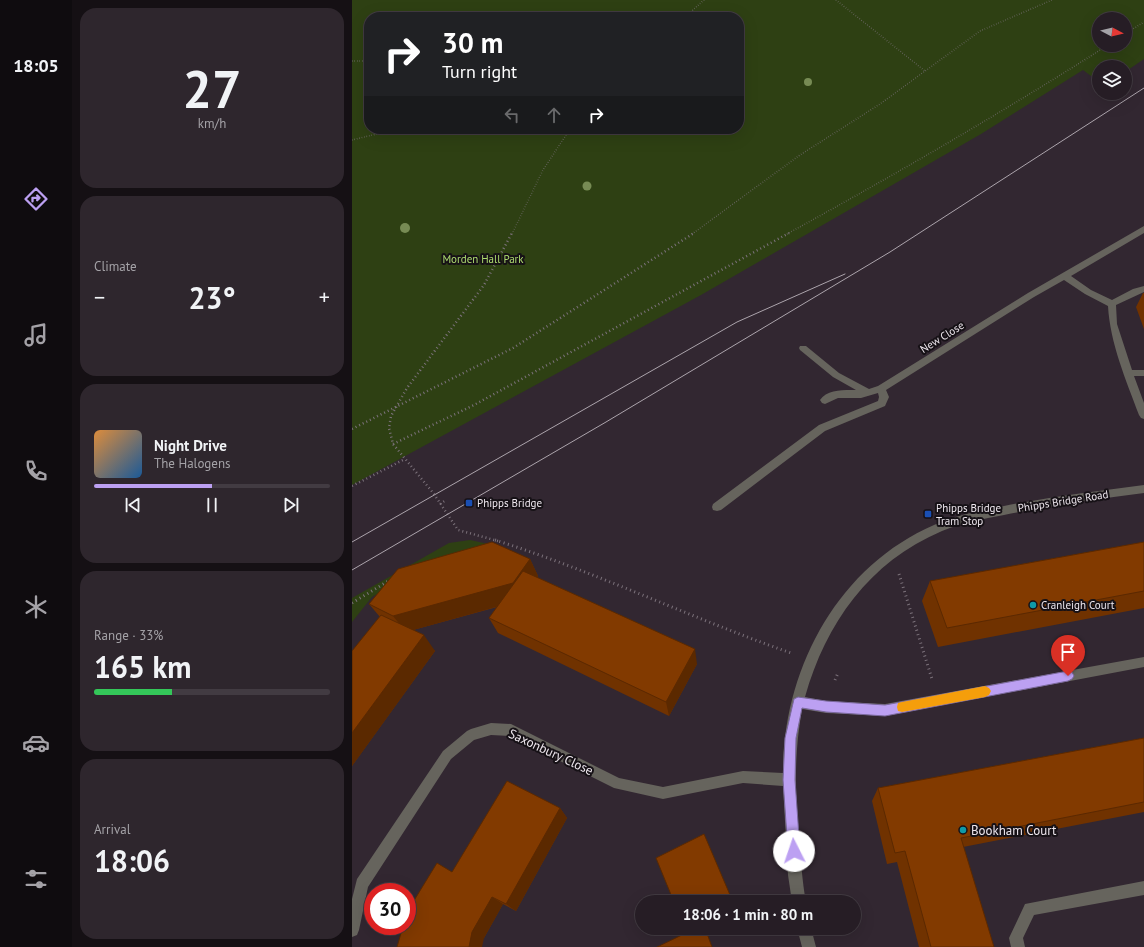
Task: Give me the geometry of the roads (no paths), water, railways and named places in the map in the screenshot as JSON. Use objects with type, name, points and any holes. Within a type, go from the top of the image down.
[{"type":"street","name":"New Close","points":[[825,400],[837,394],[861,394],[881,389],[1031,295],[1144,229]]},
{"type":"street","points":[[1064,276],[1088,292],[1112,304]]},
{"type":"street","points":[[1112,304],[1136,291],[1144,289]]},
{"type":"street","points":[[1112,304],[1113,324],[1128,373],[1144,415]]},
{"type":"street","points":[[803,348],[836,375],[867,392]]},
{"type":"street","points":[[1128,373],[1144,373]]},
{"type":"street","points":[[717,507],[822,428],[882,403],[884,397],[881,389]]},
{"type":"street","name":"Phipps Bridge Road","points":[[797,895],[789,780],[791,738],[798,702],[810,660],[833,614],[864,576],[897,548],[930,531],[965,518],[1044,502],[1144,489]]},
{"type":"street","points":[[798,702],[826,707],[885,710],[1144,662]]},
{"type":"street","name":"Saxonbury Close","points":[[352,930],[357,887],[447,755],[472,735],[491,729],[511,730],[618,784],[663,793],[743,777],[789,780]]},
{"type":"street","points":[[1018,947],[1016,938],[1030,909],[1144,888]]},
{"type":"street","points":[[806,935],[809,947]]},
{"type":"tram line","points":[[352,570],[606,422],[890,252],[1144,88]]},
{"type":"tram line","points":[[352,542],[737,322],[845,274]]},
{"type":"place","name":"Phipps Bridge","points":[[469,503]]},
{"type":"place","name":"Phipps Bridge Tram Stop","points":[[928,514]]},
{"type":"place","name":"Cranleigh Court","points":[[1033,605]]},
{"type":"place","name":"Bookham Court","points":[[963,830]]},
{"type":"park label","name":"Morden Hall Park","points":[[483,259]]}]
